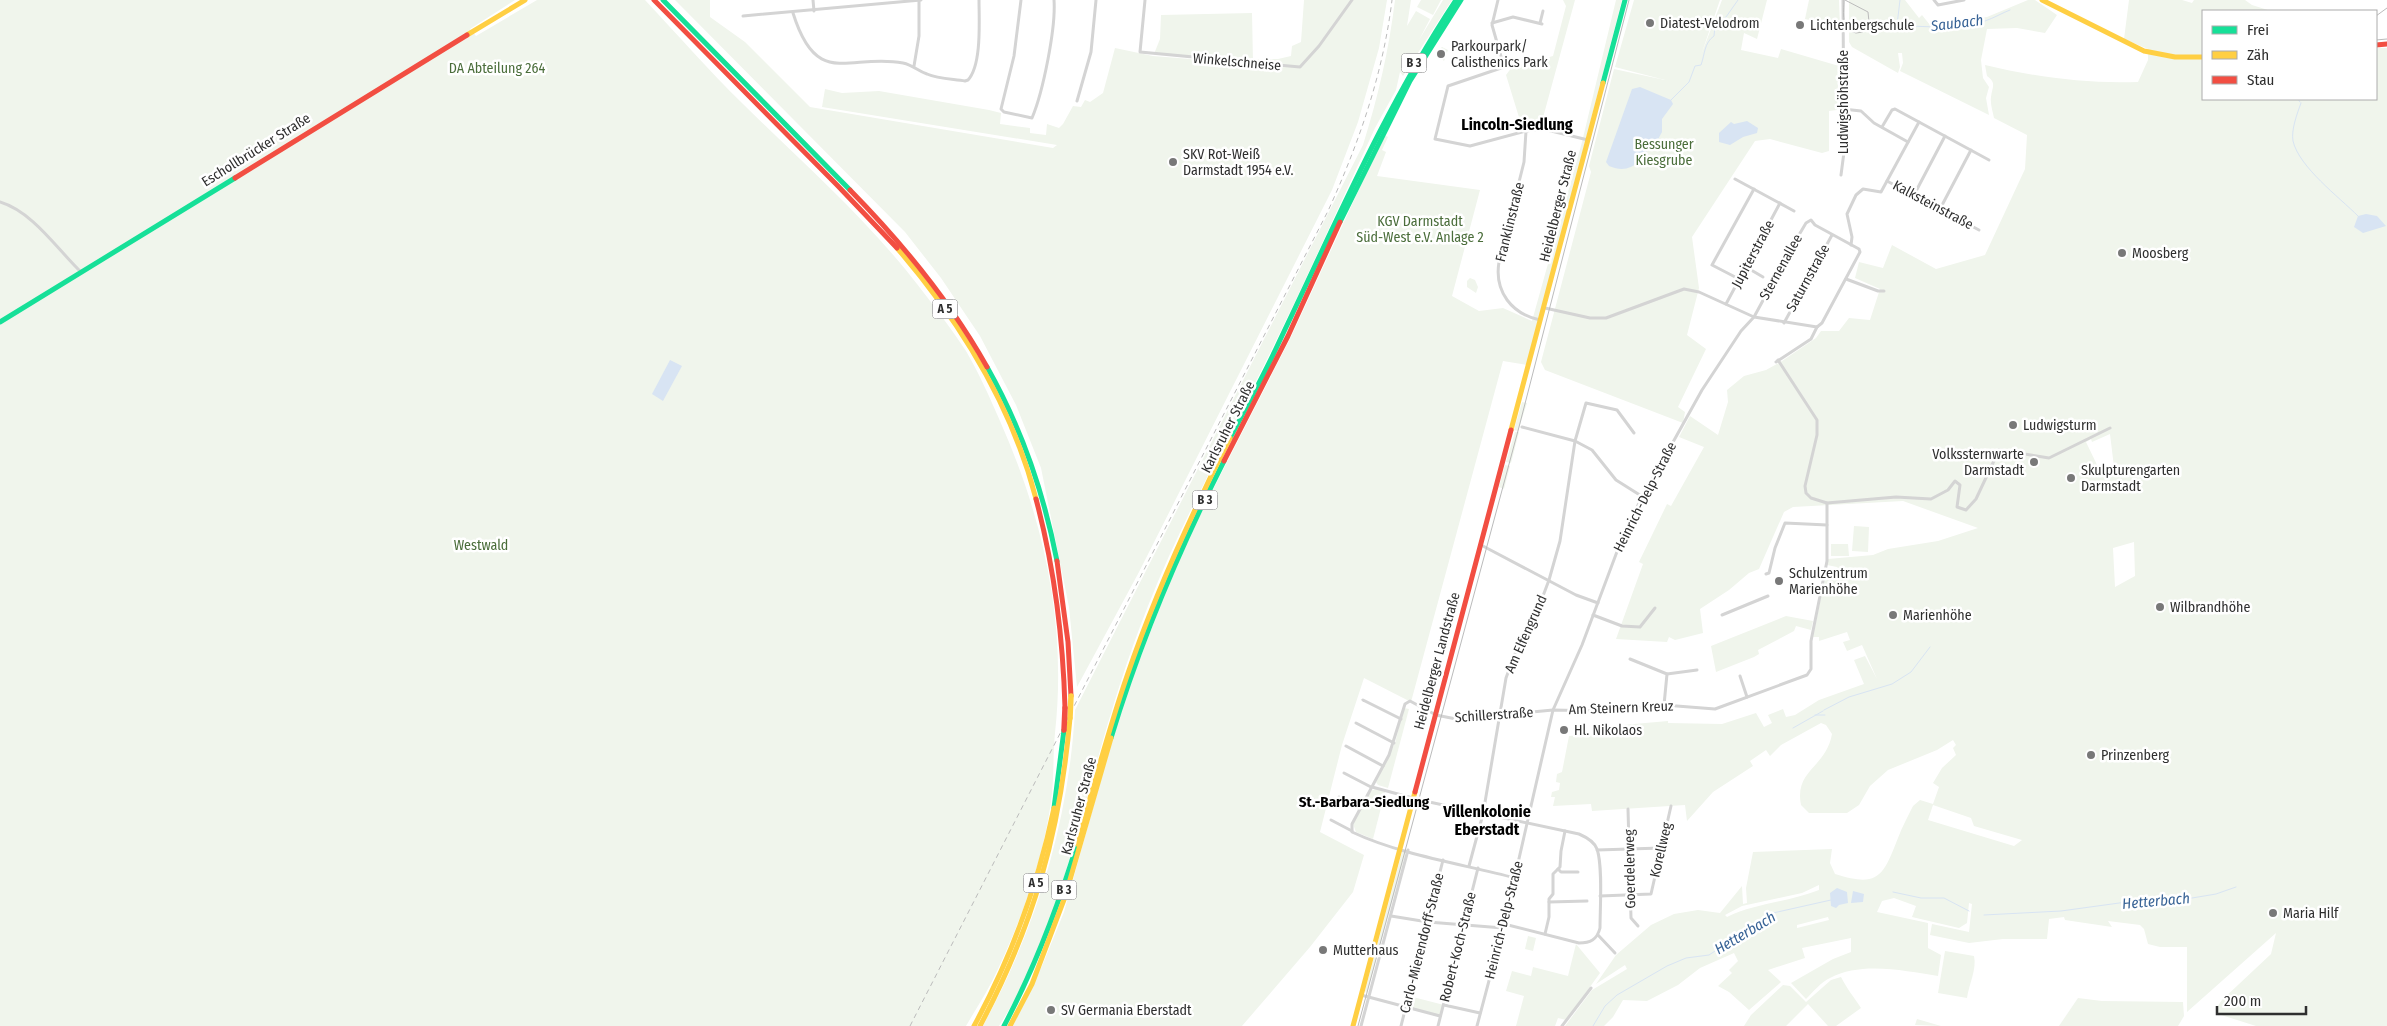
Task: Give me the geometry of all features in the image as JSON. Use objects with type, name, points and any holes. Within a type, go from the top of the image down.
[{"type":"main road","name":"Eschollbrücker Straße","points":[[0,322],[525,0]]},
{"type":"main road","name":"A 5","points":[[654,0],[889,239],[938,299],[973,352],[994,391],[1016,439],[1043,519],[1059,603],[1064,648],[1064,730],[1054,810],[1036,885],[1010,955],[974,1026]]},
{"type":"main road","name":"A 5","points":[[663,0],[888,230],[938,289],[976,346],[1003,395],[1021,436],[1049,520],[1065,601],[1071,696],[1061,800],[1044,876],[1020,944],[980,1026]]},
{"type":"main road","name":"Karlsruher Straße","points":[[1004,1026],[1035,966],[1056,912],[1110,726],[1161,584],[1205,489],[1279,342],[1372,141],[1404,80],[1456,0]]},
{"type":"main road","name":"Karlsruher Straße","points":[[1010,1026],[1040,967],[1056,928],[1124,697],[1150,624],[1181,550],[1283,346],[1391,112],[1427,50],[1462,0]]},
{"type":"main road","name":"Heidelberger Straße","points":[[1545,305],[1625,0]]},
{"type":"main road","points":[[2042,0],[2144,51],[2175,57],[2202,57]]},
{"type":"main road","name":"Heidelberger Landstraße","points":[[1353,1026],[1545,305]]},
{"type":"street","points":[[813,0],[814,11]]},
{"type":"street","points":[[876,0],[876,5]]},
{"type":"street","points":[[743,16],[793,13],[920,0],[919,36],[914,66]]},
{"type":"street","points":[[793,13],[797,25],[808,44],[825,61],[842,64],[890,62],[914,66],[927,74],[968,80],[972,74],[978,47],[979,0]]},
{"type":"street","points":[[1021,0],[1014,56],[1001,109],[1004,112],[1032,118],[1048,50],[1054,0]]},
{"type":"street","points":[[1077,101],[1091,52],[1096,0]]},
{"type":"street","name":"Winkelschneise","points":[[1145,0],[1140,52],[1300,67],[1320,46],[1352,0]]},
{"type":"street","points":[[1498,0],[1492,23],[1504,67],[1448,86],[1435,139],[1470,146],[1526,132],[1549,130],[1588,140]]},
{"type":"street","name":"Ludwigshöhstraße","points":[[1841,175],[1844,152],[1843,0]]},
{"type":"street","points":[[1934,0],[1938,5],[1964,0]]},
{"type":"street","points":[[1492,23],[1514,17],[1541,23],[1543,11]]},
{"type":"street","points":[[1843,109],[1860,111],[1871,121],[1908,142]]},
{"type":"street","points":[[1882,127],[1893,109],[1989,160]]},
{"type":"street","points":[[1851,245],[1852,237],[1846,214],[1856,195],[1863,188],[1881,192],[1919,122]]},
{"type":"street","name":"Franklinstraße","points":[[1526,132],[1526,155],[1499,262],[1498,277],[1502,291],[1509,304],[1524,315],[1542,321]]},
{"type":"street","points":[[1914,195],[1945,136]]},
{"type":"street","points":[[1940,209],[1971,150]]},
{"type":"street","points":[[1735,179],[1794,211]]},
{"type":"street","name":"Kalksteinstraße","points":[[1887,181],[1979,230]]},
{"type":"street","points":[[1739,279],[1712,265],[1754,190]]},
{"type":"street","points":[[0,202],[15,209],[36,225],[81,272]]},
{"type":"street","name":"Jupiterstraße","points":[[1726,304],[1780,203]]},
{"type":"street","name":"Sternenallee","points":[[1706,383],[1741,331],[1754,317],[1806,224],[1811,220],[1832,234]]},
{"type":"street","points":[[1832,234],[1859,249],[1860,252],[1822,323],[1817,326],[1811,339],[1777,361],[1817,420],[1817,434],[1806,479],[1806,493],[1811,498],[1827,503],[1896,497],[1930,498],[1948,490],[1955,481],[1960,485],[1957,507],[1963,510],[1976,499],[1993,466],[1998,450],[2049,458],[2110,428]]},
{"type":"street","name":"Saturnstraße","points":[[1784,322],[1832,234]]},
{"type":"street","points":[[1746,267],[1763,277]]},
{"type":"street","points":[[1846,279],[1884,291]]},
{"type":"street","points":[[1545,305],[1590,318],[1606,318],[1684,289],[1699,292],[1754,317],[1817,326]]},
{"type":"street","name":"Heinrich-Delp-Straße","points":[[1477,1026],[1515,878],[1553,710],[1598,603],[1618,549],[1643,497],[1706,383]]},
{"type":"street","name":"Am Elfengrund","points":[[1469,866],[1483,814],[1506,678],[1516,651],[1540,604],[1549,580],[1560,541],[1575,441],[1586,403],[1617,410],[1634,433]]},
{"type":"street","points":[[1522,427],[1575,441],[1592,450],[1616,480],[1643,497]]},
{"type":"street","points":[[1766,574],[1769,573],[1775,548],[1786,523],[1827,525],[1827,503]]},
{"type":"street","name":"Am Steinern Kreuz","points":[[1553,710],[1601,711],[1664,705],[1715,710],[1810,672],[1811,642],[1827,561],[1827,525]]},
{"type":"street","points":[[1481,545],[1576,595],[1598,603]]},
{"type":"street","points":[[1722,615],[1768,596]]},
{"type":"street","points":[[1593,615],[1622,626],[1640,627],[1655,608]]},
{"type":"street","points":[[1630,659],[1667,674],[1697,670]]},
{"type":"street","points":[[1664,705],[1667,674]]},
{"type":"street","points":[[1740,676],[1747,697]]},
{"type":"street","points":[[1352,832],[1352,824],[1394,743],[1401,719],[1362,700]]},
{"type":"street","name":"Schillerstraße","points":[[1401,719],[1403,707],[1409,701],[1436,715],[1456,719],[1553,710]]},
{"type":"street","points":[[1356,723],[1394,743]]},
{"type":"street","points":[[1346,746],[1383,766]]},
{"type":"street","points":[[1344,773],[1372,787],[1589,838],[1597,850],[1600,928],[1598,935],[1590,942],[1579,943],[1503,926],[1428,922],[1390,916]]},
{"type":"street","points":[[1339,797],[1360,808]]},
{"type":"street","name":"Korellweg","points":[[1630,895],[1651,894],[1671,806]]},
{"type":"street","name":"Goerdelerweg","points":[[1628,809],[1631,918],[1638,926]]},
{"type":"street","points":[[1331,820],[1368,839],[1515,878]]},
{"type":"street","points":[[1545,934],[1549,917],[1549,902],[1553,894],[1553,874],[1560,866],[1565,831]]},
{"type":"street","points":[[1597,850],[1661,848]]},
{"type":"street","points":[[1361,1026],[1408,850]]},
{"type":"street","name":"Carlo-Mierendorff-Straße","points":[[1401,1026],[1443,860]]},
{"type":"street","name":"Robert-Koch-Straße","points":[[1438,1026],[1478,868]]},
{"type":"street","points":[[1558,869],[1561,872],[1578,872]]},
{"type":"street","points":[[1600,896],[1630,895]]},
{"type":"street","points":[[1549,902],[1587,901]]},
{"type":"street","points":[[1598,935],[1615,953]]},
{"type":"street","points":[[1562,1026],[1591,988]]},
{"type":"street","points":[[1361,995],[1440,1016]]},
{"type":"street","points":[[1444,1005],[1480,1013]]},
{"type":"green space","name":"Westwald","points":[[0,0],[515,0],[470,29],[476,36],[537,0],[645,0],[730,91],[877,236],[948,325],[966,351],[980,377],[1015,458],[1029,496],[1040,535],[1054,613],[1058,653],[1058,693],[1052,793],[1045,838],[1032,883],[1007,949],[987,991],[966,1026],[0,1026]]},
{"type":"green space","points":[[675,0],[710,0],[710,17],[745,42],[810,107],[1053,148],[1057,145],[822,107],[825,89],[842,93],[879,91],[989,110],[1001,113],[1000,124],[1030,128],[1030,133],[1046,135],[1047,124],[1059,128],[1073,106],[1081,107],[1085,100],[1090,102],[1103,93],[1115,48],[1153,56],[1253,64],[1255,59],[1278,59],[1291,56],[1292,46],[1301,42],[1304,0],[1387,0],[1379,48],[1358,122],[1332,190],[1139,572],[1077,687],[1069,607],[1041,468],[1016,405],[980,336],[941,278],[905,232]]},
{"type":"green space","points":[[1395,0],[1411,0],[1407,26],[1416,11],[1430,19],[1419,40],[1443,0],[1452,0],[1403,76],[1400,72],[1396,90],[1375,128],[1287,318],[1172,549],[1129,657],[1067,868],[1049,922],[1027,976],[999,1026],[983,1026],[1019,951],[1047,873],[1066,793],[1075,710],[1363,145],[1390,37]]},
{"type":"green space","points":[[1421,0],[1441,0],[1433,15],[1417,7]]},
{"type":"green space","points":[[1563,0],[1575,0],[1541,125],[1522,127],[1506,75],[1512,67],[1553,56],[1566,6]]},
{"type":"green space","name":"KGV Darmstadt Süd-West e.V. Anlage 2","points":[[1616,0],[1622,0],[1527,365],[1503,361],[1411,702],[1364,678],[1342,745],[1320,832],[1364,855],[1353,892],[1310,947],[1242,1026],[1011,1026],[1042,966],[1064,912],[1121,708],[1170,581],[1198,519],[1291,337],[1384,135],[1388,137],[1382,150],[1386,152],[1377,176],[1480,190],[1452,296],[1479,311],[1503,308],[1532,321],[1582,142]]},
{"type":"green space","name":"Bessunger Kiesgrube","points":[[1634,0],[1720,0],[1701,55],[1722,0],[1767,0],[1757,39],[1744,33],[1741,50],[1778,58],[1781,49],[1839,66],[1837,110],[1829,111],[1829,151],[1822,153],[1770,139],[1755,141],[1692,237],[1699,288],[1687,335],[1706,349],[1678,407],[1685,412],[1683,423],[1545,370],[1541,362],[1591,172],[1589,166],[1614,69],[1665,80],[1615,67]]},
{"type":"green space","points":[[1809,0],[1839,0],[1840,27],[1805,19]]},
{"type":"green space","points":[[1849,0],[1905,0],[1919,18],[1922,15],[1930,25],[1987,17],[2028,0],[2035,0],[2057,15],[2045,33],[2017,28],[1987,29],[1981,60],[1983,78],[1989,87],[1986,98],[1989,115],[1900,71],[1903,63],[1902,53],[1898,53],[1900,67],[1898,73],[1852,47],[1849,42]]},
{"type":"green space","points":[[2129,0],[2182,0],[2192,3],[2194,0],[2245,0],[2252,5],[2268,10],[2202,10],[2202,100],[2377,100],[2377,48],[2387,48],[2387,1026],[2256,1026],[2218,1014],[2217,1007],[2222,1000],[2271,954],[2276,933],[2187,1012],[2187,947],[2160,947],[2148,944],[2144,929],[2140,925],[2108,921],[2112,927],[2065,920],[2064,917],[2049,919],[2047,939],[2003,939],[1969,943],[1930,935],[1932,924],[1969,932],[1972,904],[1969,903],[1967,923],[1959,928],[1912,917],[1916,906],[1894,898],[1882,901],[1877,912],[1928,923],[1928,948],[1941,955],[1938,976],[1898,970],[1856,970],[1842,973],[1827,980],[1817,987],[1806,999],[1791,983],[1833,959],[1851,952],[1851,938],[1802,948],[1805,958],[1768,970],[1781,982],[1749,1010],[1729,992],[1718,986],[1732,973],[1729,970],[1738,961],[1734,953],[1700,968],[1678,985],[1647,1001],[1623,1000],[1613,1017],[1604,1026],[1565,1026],[1592,990],[1627,969],[1625,965],[1596,984],[1616,955],[1651,925],[1674,914],[1698,910],[1720,913],[1742,886],[1743,904],[1747,903],[1746,888],[1753,852],[1832,849],[1830,863],[1835,874],[1861,880],[1870,879],[1877,875],[1888,862],[1913,806],[1920,800],[1933,804],[1939,787],[1933,783],[1942,768],[1956,755],[1953,748],[1956,745],[1953,740],[1937,750],[1888,770],[1870,786],[1859,805],[1847,813],[1809,813],[1801,805],[1800,793],[1802,784],[1806,776],[1824,755],[1832,734],[1826,725],[1821,723],[1781,745],[1770,756],[1766,750],[1750,761],[1753,766],[1713,792],[1687,821],[1685,805],[1592,811],[1591,804],[1553,806],[1555,797],[1551,797],[1552,792],[1559,790],[1560,783],[1556,782],[1557,774],[1562,772],[1569,736],[1600,733],[1600,727],[1668,721],[1668,723],[1722,724],[1756,713],[1764,727],[1772,723],[1768,715],[1783,709],[1786,717],[1795,715],[1819,700],[1864,684],[1854,660],[1865,656],[1877,679],[1862,645],[1847,651],[1843,642],[1850,640],[1847,632],[1819,641],[1819,637],[1813,637],[1825,578],[1835,579],[1837,567],[1827,565],[1828,559],[1873,555],[1888,549],[1938,541],[1978,528],[1903,501],[1793,507],[1784,512],[1759,569],[1749,573],[1729,590],[1700,609],[1703,633],[1675,640],[1669,637],[1667,642],[1616,639],[1643,564],[1639,562],[1667,504],[1671,506],[1704,447],[1679,437],[1690,416],[1718,435],[1728,402],[1727,390],[1744,376],[1766,370],[1782,361],[1816,338],[1821,331],[1839,331],[1849,318],[1870,320],[1880,289],[1855,278],[1859,262],[1883,268],[1892,245],[1936,269],[1985,255],[2025,169],[2027,135],[1994,118],[1991,105],[1993,83],[1987,76],[1985,65],[2061,79],[2138,82],[2148,60],[2148,49],[2124,39]],"holes":[[[2110,434],[2114,467],[2099,469],[2086,442],[2091,439],[2092,442]],[[2134,542],[2135,576],[2115,587],[2113,548]],[[1933,805],[1971,818],[1974,826],[2022,840],[2014,846],[1928,820]],[[1819,885],[1819,890],[1808,894],[1738,912],[1727,917],[1725,915],[1742,906],[1802,893]],[[1828,917],[1829,920],[1797,928],[1797,925]]]},
{"type":"green space","points":[[1252,13],[1253,62],[1154,54],[1160,39],[1161,15]]},
{"type":"green space","name":"Parkourpark/ Calisthenics Park","points":[[1442,47],[1448,50],[1444,61],[1436,53]]},
{"type":"green space","points":[[1470,278],[1475,280],[1478,287],[1476,293],[1467,287],[1467,281]]},
{"type":"green space","points":[[1522,402],[1527,403],[1518,431],[1514,430]]},
{"type":"green space","points":[[1515,432],[1519,432],[1511,463],[1506,462]]},
{"type":"green space","points":[[1505,465],[1510,466],[1504,489],[1499,487]]},
{"type":"green space","points":[[1854,526],[1869,527],[1868,552],[1852,551]]},
{"type":"green space","points":[[1831,544],[1848,544],[1849,556],[1831,556]]},
{"type":"green space","points":[[1786,616],[1813,621],[1811,630],[1796,626],[1794,631],[1758,650],[1759,654],[1754,657],[1716,672],[1711,646]]},
{"type":"green space","points":[[1404,708],[1409,709],[1388,788],[1378,785],[1376,782],[1395,743]]},
{"type":"green space","points":[[1376,789],[1385,792],[1373,839],[1356,832],[1353,824],[1370,791]]},
{"type":"green space","points":[[1402,852],[1406,852],[1367,993],[1365,991]]},
{"type":"green space","points":[[1528,936],[1536,938],[1533,951],[1525,949]]},
{"type":"green space","points":[[1576,944],[1600,973],[1566,1020],[1558,1018],[1555,1026],[1516,1026],[1524,996],[1506,991],[1512,971],[1531,976],[1533,967],[1568,976]]},
{"type":"green space","points":[[1945,951],[1974,956],[1974,971],[1967,998],[1938,993]]},
{"type":"green space","points":[[1841,977],[1861,1008],[1836,1026],[1828,1026],[1808,1004],[1786,1026],[1744,1026],[1751,1015],[1783,985],[1790,986],[1806,1002],[1831,980]]},
{"type":"green space","points":[[1409,996],[1444,1005],[1440,1016],[1406,1007]]},
{"type":"green space","points":[[2078,998],[2102,1001],[2183,1002],[2184,1016],[2178,1026],[2059,1026]]},
{"type":"green space","points":[[1917,1019],[1941,1026],[1915,1025]]},
{"type":"water","points":[[1640,87],[1671,100],[1673,104],[1662,119],[1662,132],[1656,143],[1651,145],[1639,161],[1629,168],[1623,169],[1609,166],[1606,162],[1632,89]]},
{"type":"water","points":[[1747,121],[1758,128],[1757,133],[1743,137],[1730,145],[1719,142],[1719,133],[1731,122],[1734,124]]},
{"type":"water","points":[[2366,214],[2377,216],[2386,226],[2363,233],[2354,227],[2358,216]]},
{"type":"water","points":[[670,360],[682,366],[663,401],[652,394]]},
{"type":"water","points":[[1837,888],[1847,892],[1848,903],[1839,905],[1836,908],[1831,906],[1830,893]]},
{"type":"water","points":[[1853,891],[1864,894],[1863,902],[1851,903]]},
{"type":"waterway","name":"Saubach","points":[[1671,100],[1689,82],[1695,66],[1701,65],[1707,45],[1714,36],[1715,26],[1726,17],[1738,0]]},
{"type":"waterway","name":"Saubach","points":[[1900,0],[1897,25],[1929,27],[1976,24],[2010,10]]},
{"type":"waterway","points":[[2301,103],[2293,132],[2293,141],[2297,151],[2311,171],[2358,216]]},
{"type":"waterway","points":[[1824,710],[1849,697],[1892,684],[1911,672],[1930,647]]},
{"type":"waterway","points":[[1793,728],[1823,711]]},
{"type":"waterway","points":[[1815,715],[1825,715]]},
{"type":"waterway","name":"Hetterbach","points":[[1984,915],[2061,911],[2141,900],[2156,904],[2216,894],[2236,887]]},
{"type":"waterway","name":"Hetterbach","points":[[1893,892],[1921,898],[1944,898],[1969,911]]},
{"type":"waterway","name":"Hetterbach","points":[[1593,1026],[1605,1006],[1617,995],[1667,966],[1686,958],[1709,955],[1773,913],[1831,900]]},
{"type":"tram line","points":[[1358,1026],[1519,427],[1629,0]]},
{"type":"tram line","points":[[1844,0],[1844,20],[1847,28],[1856,33],[1863,32],[1869,22],[1868,12],[1845,0]]},
{"type":"tram line","points":[[2377,15],[2387,8]]},
{"type":"tram line","points":[[2377,40],[2387,39]]},
{"type":"railway","points":[[910,1026],[1328,211],[1350,160],[1368,108],[1383,55],[1392,0]]},
{"type":"traffic: fast","points":[[663,0],[850,190]]},
{"type":"traffic: fast","points":[[1230,438],[1268,365],[1383,125],[1430,41],[1456,0]]},
{"type":"traffic: fast","points":[[1340,222],[1410,81],[1461,0]]},
{"type":"traffic: fast","points":[[1603,83],[1625,0]]},
{"type":"traffic: fast","points":[[0,322],[235,178]]},
{"type":"traffic: fast","points":[[987,367],[1021,437],[1030,461],[1052,536],[1057,561]]},
{"type":"traffic: fast","points":[[1111,738],[1122,702],[1176,562],[1224,461]]},
{"type":"traffic: fast","points":[[1054,808],[1064,730]]},
{"type":"traffic: fast","points":[[1004,1026],[1026,982],[1045,936],[1077,844]]},
{"type":"traffic: slow","points":[[467,35],[525,0]]},
{"type":"traffic: slow","points":[[2042,0],[2144,51],[2175,57],[2202,57]]},
{"type":"traffic: slow","points":[[1511,430],[1603,83]]},
{"type":"traffic: slow","points":[[897,248],[942,305],[981,366],[1013,431],[1026,464],[1036,499]]},
{"type":"traffic: slow","points":[[1077,844],[1113,718],[1149,615],[1174,555],[1230,438]]},
{"type":"traffic: slow","points":[[1070,718],[1071,696]]},
{"type":"traffic: slow","points":[[980,1026],[1015,951],[1042,877],[1059,800],[1070,718]]},
{"type":"traffic: slow","points":[[1010,1026],[1032,984],[1065,897],[1111,738]]},
{"type":"traffic: slow","points":[[1353,1026],[1415,792]]},
{"type":"traffic: slow","points":[[974,1026],[988,1000],[1022,920],[1040,865],[1054,808]]},
{"type":"traffic: jam","points":[[654,0],[897,248]]},
{"type":"traffic: jam","points":[[235,178],[467,35]]},
{"type":"traffic: jam","points":[[2377,45],[2387,44]]},
{"type":"traffic: jam","points":[[850,190],[907,252],[941,296],[987,367]]},
{"type":"traffic: jam","points":[[1224,461],[1288,336],[1340,222]]},
{"type":"traffic: jam","points":[[1415,792],[1511,430]]},
{"type":"traffic: jam","points":[[1036,499],[1043,525],[1057,603],[1065,708]]},
{"type":"traffic: jam","points":[[1057,561],[1068,642],[1071,696]]},
{"type":"traffic: jam","points":[[1064,730],[1065,708]]},
{"type":"place","name":"Diatest-Velodrom","points":[[1650,23]]},
{"type":"place","name":"Lichtenbergschule","points":[[1800,25]]},
{"type":"place","name":"Parkourpark/ Calisthenics Park","points":[[1441,54]]},
{"type":"place","name":"SKV Rot-Weiß Darmstadt 1954 e.V.","points":[[1173,162]]},
{"type":"place","name":"Moosberg","points":[[2122,253]]},
{"type":"place","name":"Ludwigsturm","points":[[2013,425]]},
{"type":"place","name":"Volkssternwarte Darmstadt","points":[[2034,462]]},
{"type":"place","name":"Skulpturengarten Darmstadt","points":[[2071,478]]},
{"type":"place","name":"Schulzentrum Marienhöhe","points":[[1779,581]]},
{"type":"place","name":"Wilbrandhöhe","points":[[2160,607]]},
{"type":"place","name":"Marienhöhe","points":[[1893,615]]},
{"type":"place","name":"Hl. Nikolaos","points":[[1564,730]]},
{"type":"place","name":"Prinzenberg","points":[[2091,755]]},
{"type":"place","name":"Maria Hilf","points":[[2273,913]]},
{"type":"place","name":"Mutterhaus","points":[[1323,950]]},
{"type":"place","name":"SV Germania Eberstadt","points":[[1051,1010]]},
{"type":"district","name":"Lincoln-Siedlung","points":[[1517,124]]},
{"type":"district","name":"St.-Barbara-Siedlung","points":[[1364,802]]},
{"type":"district","name":"Villenkolonie Eberstadt","points":[[1487,820]]},
{"type":"park label","name":"DA Abteilung 264","points":[[497,68]]}]
